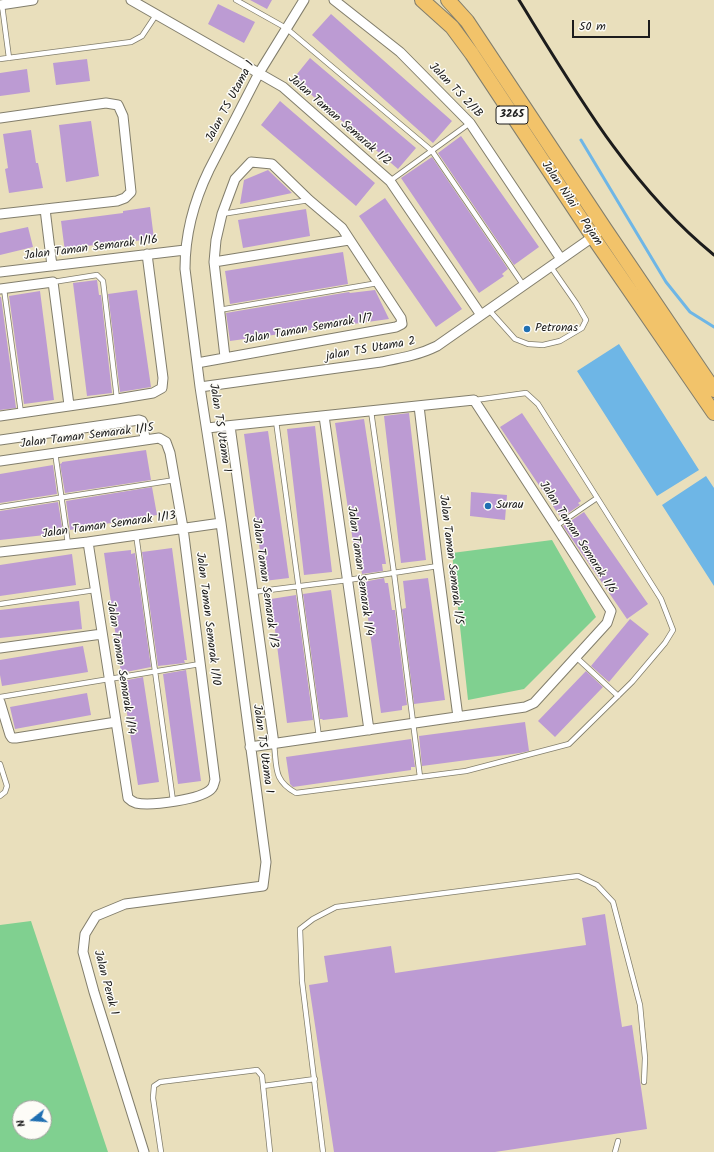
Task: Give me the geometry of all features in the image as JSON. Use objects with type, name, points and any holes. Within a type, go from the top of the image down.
[{"type":"main road","name":"Jalan Nilai - Pajam","points":[[422,0],[452,27],[472,54],[593,237],[714,413]]},
{"type":"main road","name":"Jalan Nilai - Pajam","points":[[448,0],[467,21],[714,390]]},
{"type":"street","points":[[1,5],[34,0]]},
{"type":"street","name":"Jalan Taman Semarak 1/2","points":[[131,0],[283,87],[390,181],[485,313]]},
{"type":"street","name":"Jalan TS Utama 1","points":[[263,886],[266,862],[221,523],[200,387],[185,269],[185,250],[190,222],[202,183],[259,72],[304,0]]},
{"type":"street","name":"Jalan TS 2/1B","points":[[334,0],[400,52],[470,123],[561,259]]},
{"type":"street","points":[[0,118],[106,103],[118,105],[123,116],[131,192],[125,198],[117,201],[0,214]]},
{"type":"street","points":[[225,357],[218,310],[214,262],[216,240],[222,214],[235,179],[251,162],[272,164],[342,228],[378,283]]},
{"type":"street","points":[[45,209],[52,266]]},
{"type":"street","name":"jalan TS Utama 2","points":[[200,387],[409,357],[426,351],[437,346],[605,229]]},
{"type":"street","points":[[214,262],[349,240]]},
{"type":"street","name":"Jalan Taman Semarak 1/16","points":[[0,272],[185,250]]},
{"type":"street","points":[[0,416],[153,393],[162,388],[163,378],[147,254]]},
{"type":"street","points":[[2,289],[53,282],[69,406]]},
{"type":"street","name":"Jalan Taman Semarak 1/7","points":[[197,363],[396,327],[402,324],[401,318],[378,283]]},
{"type":"street","points":[[207,428],[474,400]]},
{"type":"street","name":"Jalan Taman Semarak 1/6","points":[[250,747],[525,707],[534,703],[607,623],[611,611],[474,400]]},
{"type":"street","name":"Jalan Taman Semarak 1/5","points":[[419,406],[458,717]]},
{"type":"street","name":"Jalan Taman Semarak 1/4","points":[[324,416],[369,730]]},
{"type":"street","points":[[0,440],[142,420],[145,440]]},
{"type":"street","name":"Jalan Taman Semarak 1/3","points":[[230,426],[274,744]]},
{"type":"street","name":"Jalan Taman Semarak 1/15","points":[[0,461],[159,438],[166,442],[170,452]]},
{"type":"street","name":"Jalan Taman Semarak 1/10","points":[[170,452],[183,528],[215,780],[212,788],[206,794],[190,799],[173,801]]},
{"type":"street","name":"Jalan Taman Semarak 1/13","points":[[0,552],[88,542],[221,523]]},
{"type":"street","name":"Jalan Taman Semarak 1/14","points":[[88,542],[128,798],[136,803],[151,804],[173,801]]},
{"type":"street","points":[[0,648],[102,634]]},
{"type":"street","points":[[0,702],[12,738],[116,722]]},
{"type":"street","name":"Jalan Perak 1","points":[[144,1152],[83,952],[85,934],[96,916],[125,904],[263,886]]},
{"type":"lane","points":[[236,0],[286,28],[432,151],[524,286]]},
{"type":"lane","points":[[1,5],[9,58]]},
{"type":"lane","points":[[0,59],[131,42],[142,36],[156,15]]},
{"type":"lane","points":[[390,181],[470,123]]},
{"type":"lane","points":[[222,214],[310,200]]},
{"type":"lane","points":[[485,313],[515,339],[528,344],[543,345],[560,341],[582,328],[586,320],[551,267]]},
{"type":"lane","points":[[53,282],[97,275],[103,281],[117,399]]},
{"type":"lane","points":[[218,310],[378,283]]},
{"type":"lane","points":[[2,289],[21,413]]},
{"type":"lane","points":[[274,744],[278,777],[286,787],[296,792],[466,770],[569,744],[632,682],[665,643],[673,630],[661,599],[538,404],[526,393],[474,400]]},
{"type":"lane","points":[[371,411],[394,573],[420,777]]},
{"type":"lane","points":[[276,421],[319,737]]},
{"type":"lane","points":[[55,452],[68,544]]},
{"type":"lane","points":[[0,507],[175,480]]},
{"type":"lane","points":[[556,526],[597,498]]},
{"type":"lane","points":[[136,534],[173,801]]},
{"type":"lane","points":[[253,592],[348,580],[438,566]]},
{"type":"lane","points":[[0,604],[95,590]]},
{"type":"lane","points":[[576,657],[618,696]]},
{"type":"lane","points":[[0,697],[200,664]]},
{"type":"lane","points":[[0,764],[7,786],[5,792],[0,796]]},
{"type":"lane","points":[[323,1152],[302,982],[300,929],[336,907],[578,876],[598,885],[613,902],[640,1005],[644,1058],[644,1082]]},
{"type":"lane","points":[[161,1152],[153,1098],[154,1086],[160,1082],[257,1070],[262,1076],[270,1152]]},
{"type":"lane","points":[[263,1086],[315,1079]]},
{"type":"lane","points":[[615,1152],[618,1141]]},
{"type":"green space","points":[[552,540],[596,617],[524,689],[468,700],[452,553]]},
{"type":"green space","points":[[31,921],[108,1152],[0,1152],[0,925]]},
{"type":"water","points":[[619,344],[699,470],[657,496],[577,371]]},
{"type":"water","points":[[706,476],[714,488],[714,586],[662,505]]},
{"type":"building","points":[[250,0],[272,0],[267,9]]},
{"type":"building","points":[[218,4],[255,22],[244,43],[208,24]]},
{"type":"building","points":[[331,14],[452,121],[433,143],[312,35]]},
{"type":"building","points":[[310,58],[416,148],[398,169],[293,79]]},
{"type":"building","points":[[87,59],[90,81],[56,85],[53,63]]},
{"type":"building","points":[[27,69],[30,92],[0,96],[0,73]]},
{"type":"building","points":[[280,101],[375,183],[356,206],[261,125]]},
{"type":"building","points":[[91,121],[99,176],[66,182],[59,125]]},
{"type":"building","points":[[31,130],[36,163],[38,163],[43,188],[9,193],[5,169],[8,168],[3,134]]},
{"type":"building","points":[[461,136],[539,247],[514,265],[438,153]]},
{"type":"building","points":[[432,157],[508,269],[502,274],[504,276],[479,293],[401,178]]},
{"type":"building","points":[[268,170],[292,193],[240,204],[244,180]]},
{"type":"building","points":[[385,198],[462,309],[436,327],[359,216]]},
{"type":"building","points":[[150,207],[154,239],[86,246],[86,249],[65,252],[61,221],[123,213],[123,211]]},
{"type":"building","points":[[306,209],[310,236],[243,248],[238,220]]},
{"type":"building","points":[[28,227],[33,247],[0,255],[0,233]]},
{"type":"building","points":[[343,252],[348,284],[230,304],[225,271]]},
{"type":"building","points":[[97,280],[99,295],[101,295],[112,393],[87,396],[73,283]]},
{"type":"building","points":[[137,290],[151,387],[120,392],[108,294]]},
{"type":"building","points":[[375,290],[389,319],[230,341],[226,313],[349,292]]},
{"type":"building","points":[[40,291],[54,400],[24,404],[9,296]]},
{"type":"building","points":[[0,297],[16,408],[0,410]]},
{"type":"building","points":[[409,413],[426,560],[401,563],[384,416]]},
{"type":"building","points":[[522,413],[581,501],[578,503],[580,505],[561,518],[500,427]]},
{"type":"building","points":[[364,419],[386,564],[382,564],[383,571],[362,574],[361,567],[357,568],[335,423]]},
{"type":"building","points":[[315,426],[332,572],[304,575],[287,429]]},
{"type":"building","points":[[268,431],[289,578],[264,581],[244,434]]},
{"type":"building","points":[[146,450],[151,480],[65,493],[60,464],[62,462]]},
{"type":"building","points":[[53,465],[57,494],[0,503],[0,474]]},
{"type":"building","points":[[152,487],[157,515],[70,530],[66,501]]},
{"type":"building","name":"Surau","points":[[471,492],[507,495],[505,520],[470,516]]},
{"type":"building","points":[[58,502],[63,533],[0,540],[0,511]]},
{"type":"building","points":[[584,512],[648,604],[627,619],[563,526]]},
{"type":"building","points":[[172,548],[187,660],[184,660],[185,663],[158,666],[142,552]]},
{"type":"building","points":[[131,550],[131,554],[135,553],[151,667],[121,673],[104,553]]},
{"type":"building","points":[[72,554],[76,585],[0,596],[0,565]]},
{"type":"building","points":[[384,578],[385,583],[388,583],[392,610],[395,610],[407,705],[402,706],[402,710],[381,713],[363,582]]},
{"type":"building","points":[[428,578],[445,700],[414,704],[402,609],[406,608],[403,581]]},
{"type":"building","points":[[331,590],[348,717],[323,720],[320,719],[303,594]]},
{"type":"building","points":[[296,595],[313,720],[287,723],[271,599]]},
{"type":"building","points":[[79,601],[82,629],[0,638],[0,610]]},
{"type":"building","points":[[630,619],[649,634],[609,682],[591,666]]},
{"type":"building","points":[[83,646],[88,672],[2,686],[0,660]]},
{"type":"building","points":[[186,670],[201,781],[178,784],[163,674]]},
{"type":"building","points":[[586,671],[603,687],[555,737],[538,721]]},
{"type":"building","points":[[143,677],[159,782],[138,785],[122,681]]},
{"type":"building","points":[[87,693],[91,715],[15,729],[10,707]]},
{"type":"building","points":[[525,722],[529,751],[422,766],[419,736]]},
{"type":"building","points":[[411,739],[415,767],[411,767],[411,770],[293,787],[290,784],[286,757]]},
{"type":"building","points":[[605,914],[622,1027],[632,1025],[647,1129],[495,1152],[334,1152],[309,985],[328,982],[324,956],[391,946],[395,973],[586,945],[582,918]]},
{"type":"waterway","points":[[581,140],[666,282],[690,312],[714,327]]},
{"type":"railway","points":[[519,0],[583,103],[630,168],[656,199],[684,228],[714,255]]},
{"type":"place","name":"Petronas","points":[[527,329]]},
{"type":"place","name":"Surau","points":[[488,506]]}]
